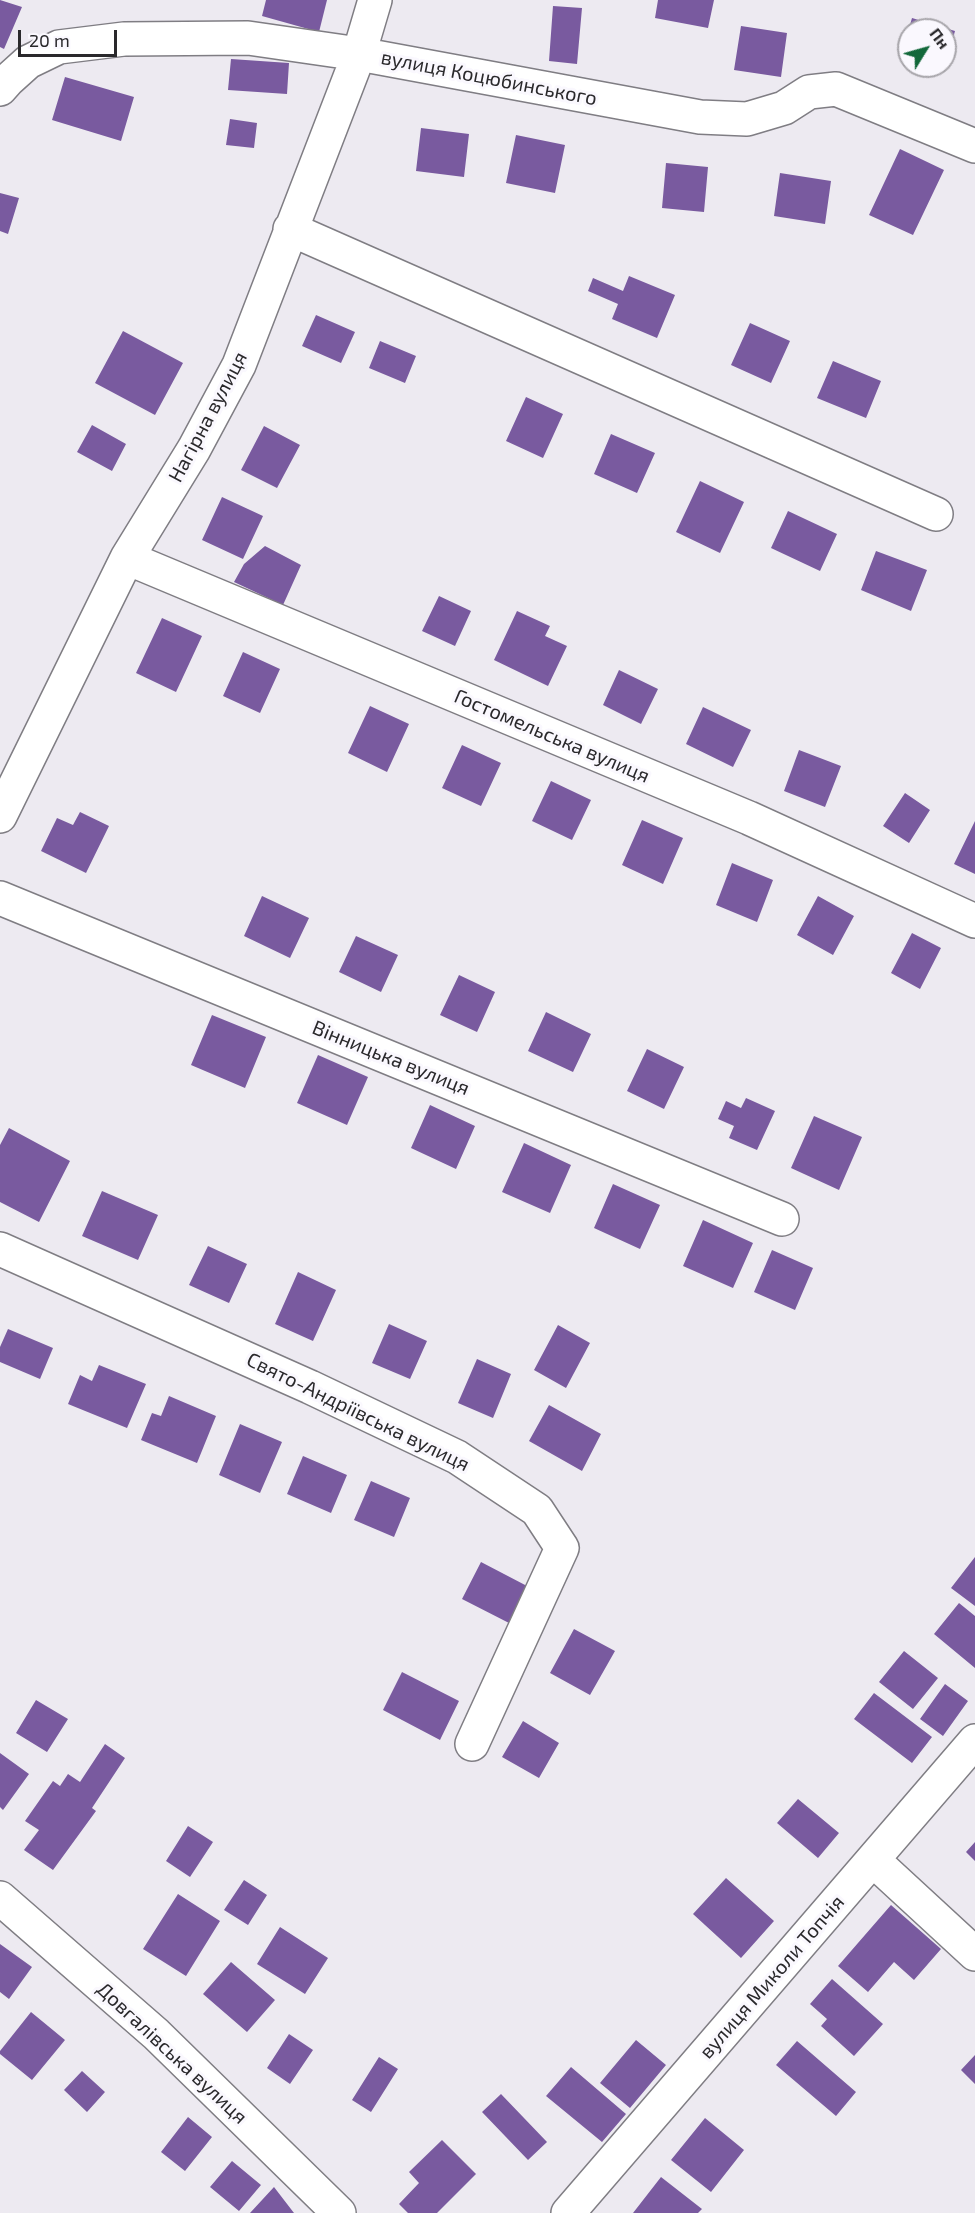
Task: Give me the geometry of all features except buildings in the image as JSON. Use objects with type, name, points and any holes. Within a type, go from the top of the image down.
[{"type":"street","name":"Нагірна вулиця","points":[[0,816],[127,558],[194,448],[239,365],[358,54],[375,0]]},
{"type":"street","name":"вулиця Коцюбинського","points":[[0,89],[28,62],[59,47],[124,39],[249,38],[358,54],[700,117],[747,119],[784,108],[809,92],[836,89],[975,146]]},
{"type":"street","points":[[290,229],[936,514]]},
{"type":"street","name":"Гостомельська вулиця","points":[[127,558],[749,818],[975,921]]},
{"type":"street","name":"Вінницька вулиця","points":[[0,898],[782,1219]]},
{"type":"street","name":"Свято-Андріївська вулиця","points":[[0,1249],[310,1387],[457,1457],[537,1510],[562,1548],[472,1744]]},
{"type":"street","name":"вулиця Миколи Топчія","points":[[568,2213],[975,1741]]},
{"type":"street","points":[[873,1860],[975,1954]]},
{"type":"street","name":"Довгалівська вулиця","points":[[0,1898],[156,2034],[339,2213]]}]
